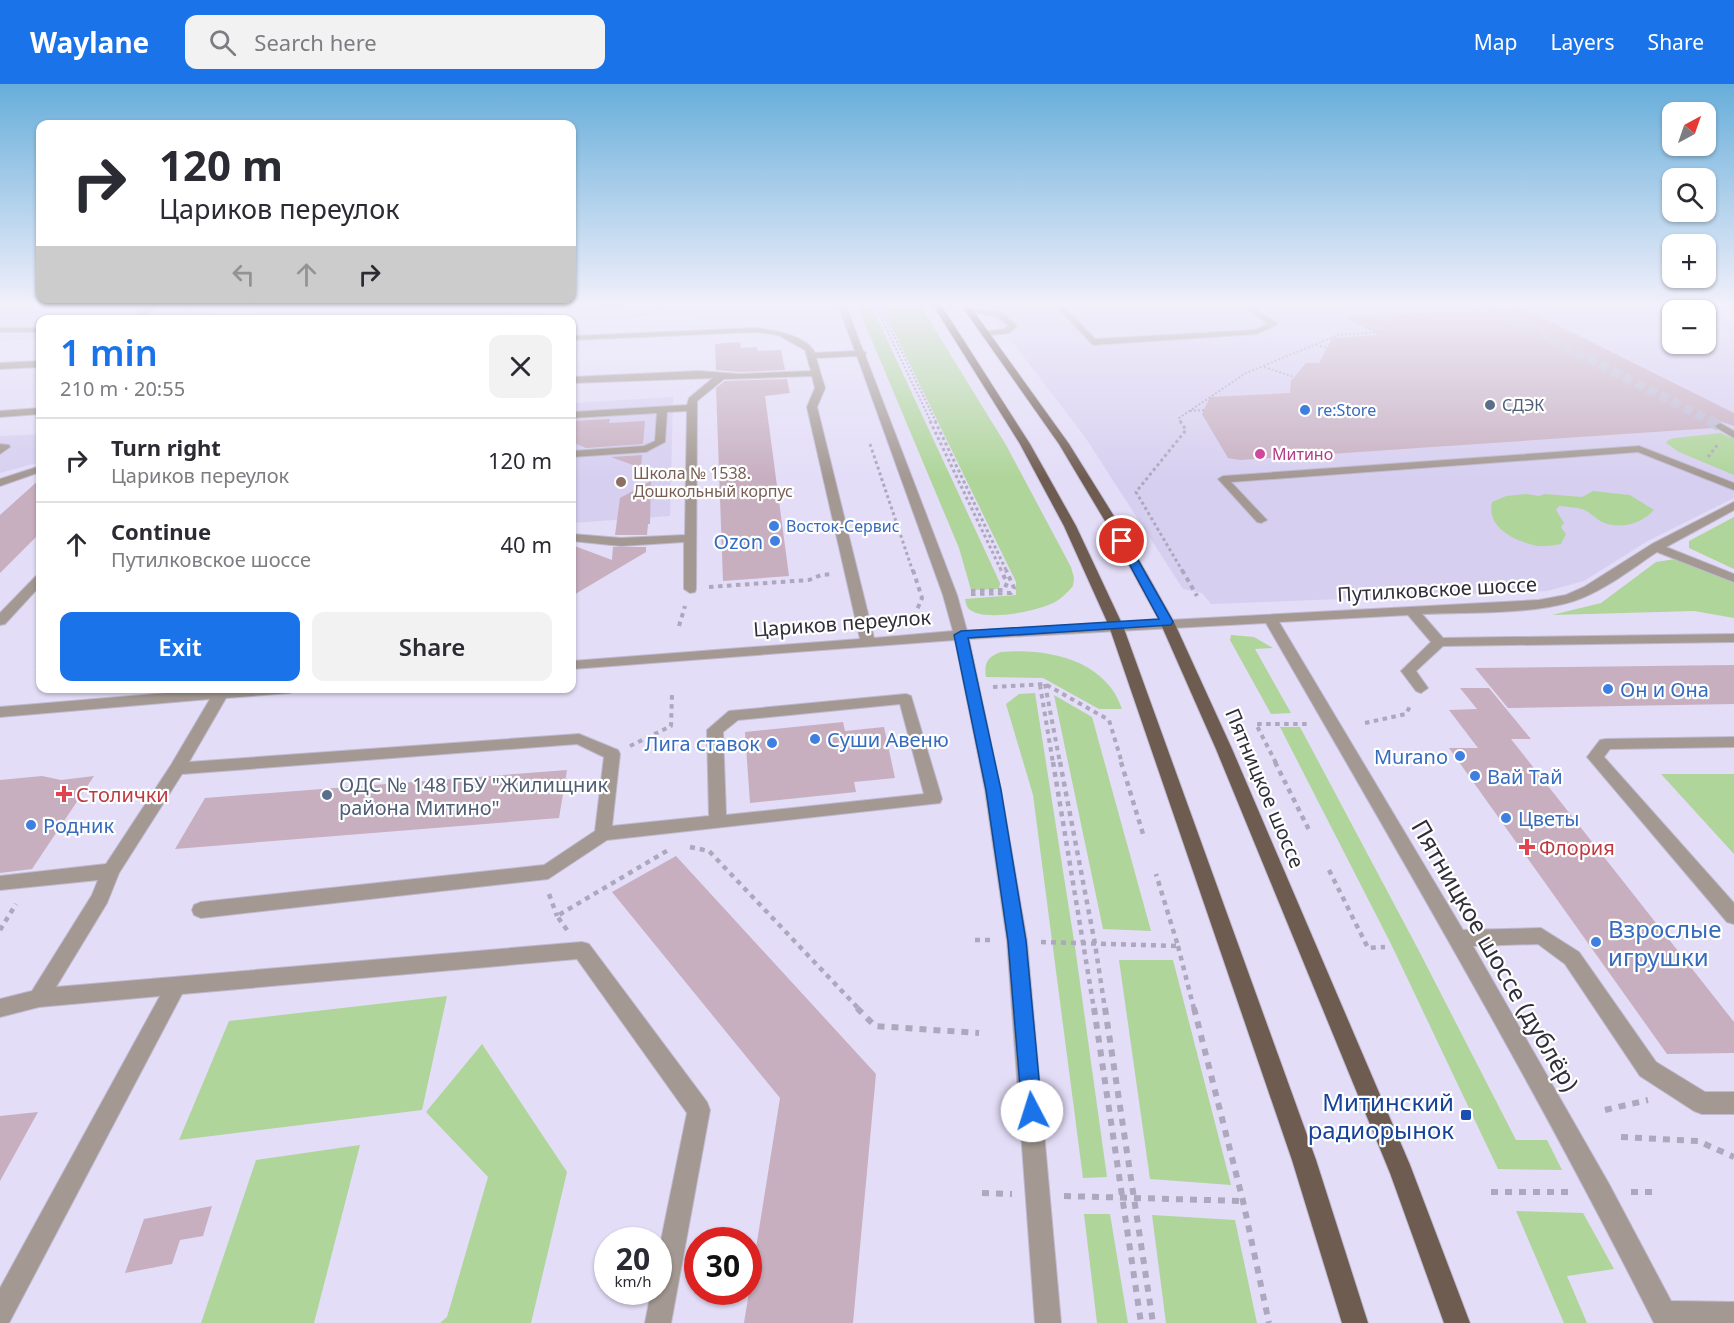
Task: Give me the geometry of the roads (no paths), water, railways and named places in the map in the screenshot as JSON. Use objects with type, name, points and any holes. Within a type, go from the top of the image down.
[{"type":"main road","points":[[974,363],[1031,454],[1070,526],[1116,626],[1304,1160],[1355,1323]]},
{"type":"main road","name":"Пятницкое шоссе","points":[[1006,363],[1064,444],[1111,521],[1167,622],[1224,749],[1402,1173],[1457,1323]]},
{"type":"street","points":[[813,363],[820,388],[812,407],[868,642]]},
{"type":"street","points":[[866,363],[949,592],[961,635],[993,790],[1017,941],[1048,1323]]},
{"type":"street","points":[[0,366],[36,364]]},
{"type":"street","points":[[576,380],[699,374],[722,376],[816,373]]},
{"type":"street","points":[[690,589],[692,400],[722,376]]},
{"type":"street","points":[[576,415],[692,408]]},
{"type":"street","points":[[576,454],[646,449],[660,442],[662,410]]},
{"type":"street","points":[[0,414],[36,411]]},
{"type":"street","points":[[1261,520],[1223,479],[1639,448],[1734,487]]},
{"type":"street","points":[[0,483],[36,470]]},
{"type":"street","name":"Путилковское шоссе","points":[[1116,626],[1539,604],[1569,598],[1589,590],[1656,547],[1734,505]]},
{"type":"street","points":[[576,538],[621,542],[691,538]]},
{"type":"street","points":[[1656,547],[1734,579]]},
{"type":"street","points":[[0,621],[36,583]]},
{"type":"street","points":[[1411,610],[1438,642]]},
{"type":"street","name":"Пятницкое шоссе (дублёр)","points":[[1270,618],[1458,938],[1601,1192],[1666,1319]]},
{"type":"street","name":"Цариков переулок","points":[[576,665],[961,635],[1116,626]]},
{"type":"street","points":[[1421,688],[1408,671],[1438,642],[1734,638]]},
{"type":"street","points":[[0,712],[232,693]]},
{"type":"street","points":[[39,998],[100,898],[111,871],[177,769],[221,694]]},
{"type":"street","points":[[201,910],[548,872],[603,834],[718,822],[934,799],[906,699],[734,715],[715,730],[718,822]]},
{"type":"street","points":[[177,769],[579,739],[612,754],[603,834]]},
{"type":"street","points":[[1734,742],[1606,744],[1595,758],[1734,916]]},
{"type":"street","points":[[0,883],[111,871]]},
{"type":"street","points":[[1458,938],[1541,936],[1572,958],[1648,1069],[1702,1103],[1734,1103]]},
{"type":"street","points":[[0,1008],[39,998],[582,950],[699,1110],[658,1323]]},
{"type":"street","points":[[0,1314],[176,986]]},
{"type":"street","points":[[1666,1319],[1734,1315]]},
{"type":"tunnel","points":[[1597,363],[1712,422]]},
{"type":"tunnel","points":[[1709,421],[1720,426]]},
{"type":"place","name":"СДЭК","points":[[1490,405]]},
{"type":"place","name":"re:Store","points":[[1305,410]]},
{"type":"place","name":"Митино","points":[[1260,454]]},
{"type":"place","name":"Школа № 1538. Дошкольный корпус","points":[[621,482]]},
{"type":"place","name":"Восток-Сервис","points":[[774,526]]},
{"type":"place","name":"Ozon","points":[[775,541]]},
{"type":"place","name":"Он и Она","points":[[1608,689]]},
{"type":"place","name":"Суши Авеню","points":[[815,739]]},
{"type":"place","name":"Лига ставок","points":[[772,743]]},
{"type":"place","name":"Murano","points":[[1460,756]]},
{"type":"place","name":"Вай Тай","points":[[1475,776]]},
{"type":"place","name":"Столички","points":[[64,794]]},
{"type":"place","name":"ОДС № 148 ГБУ \"Жилищник района Митино\"","points":[[327,795]]},
{"type":"place","name":"Цветы","points":[[1506,818]]},
{"type":"place","name":"Родник","points":[[31,825]]},
{"type":"place","name":"Флория","points":[[1527,847]]},
{"type":"place","name":"Взрослые игрушки","points":[[1596,942]]},
{"type":"place","name":"Митинский радиорынок","points":[[1466,1115]]}]
